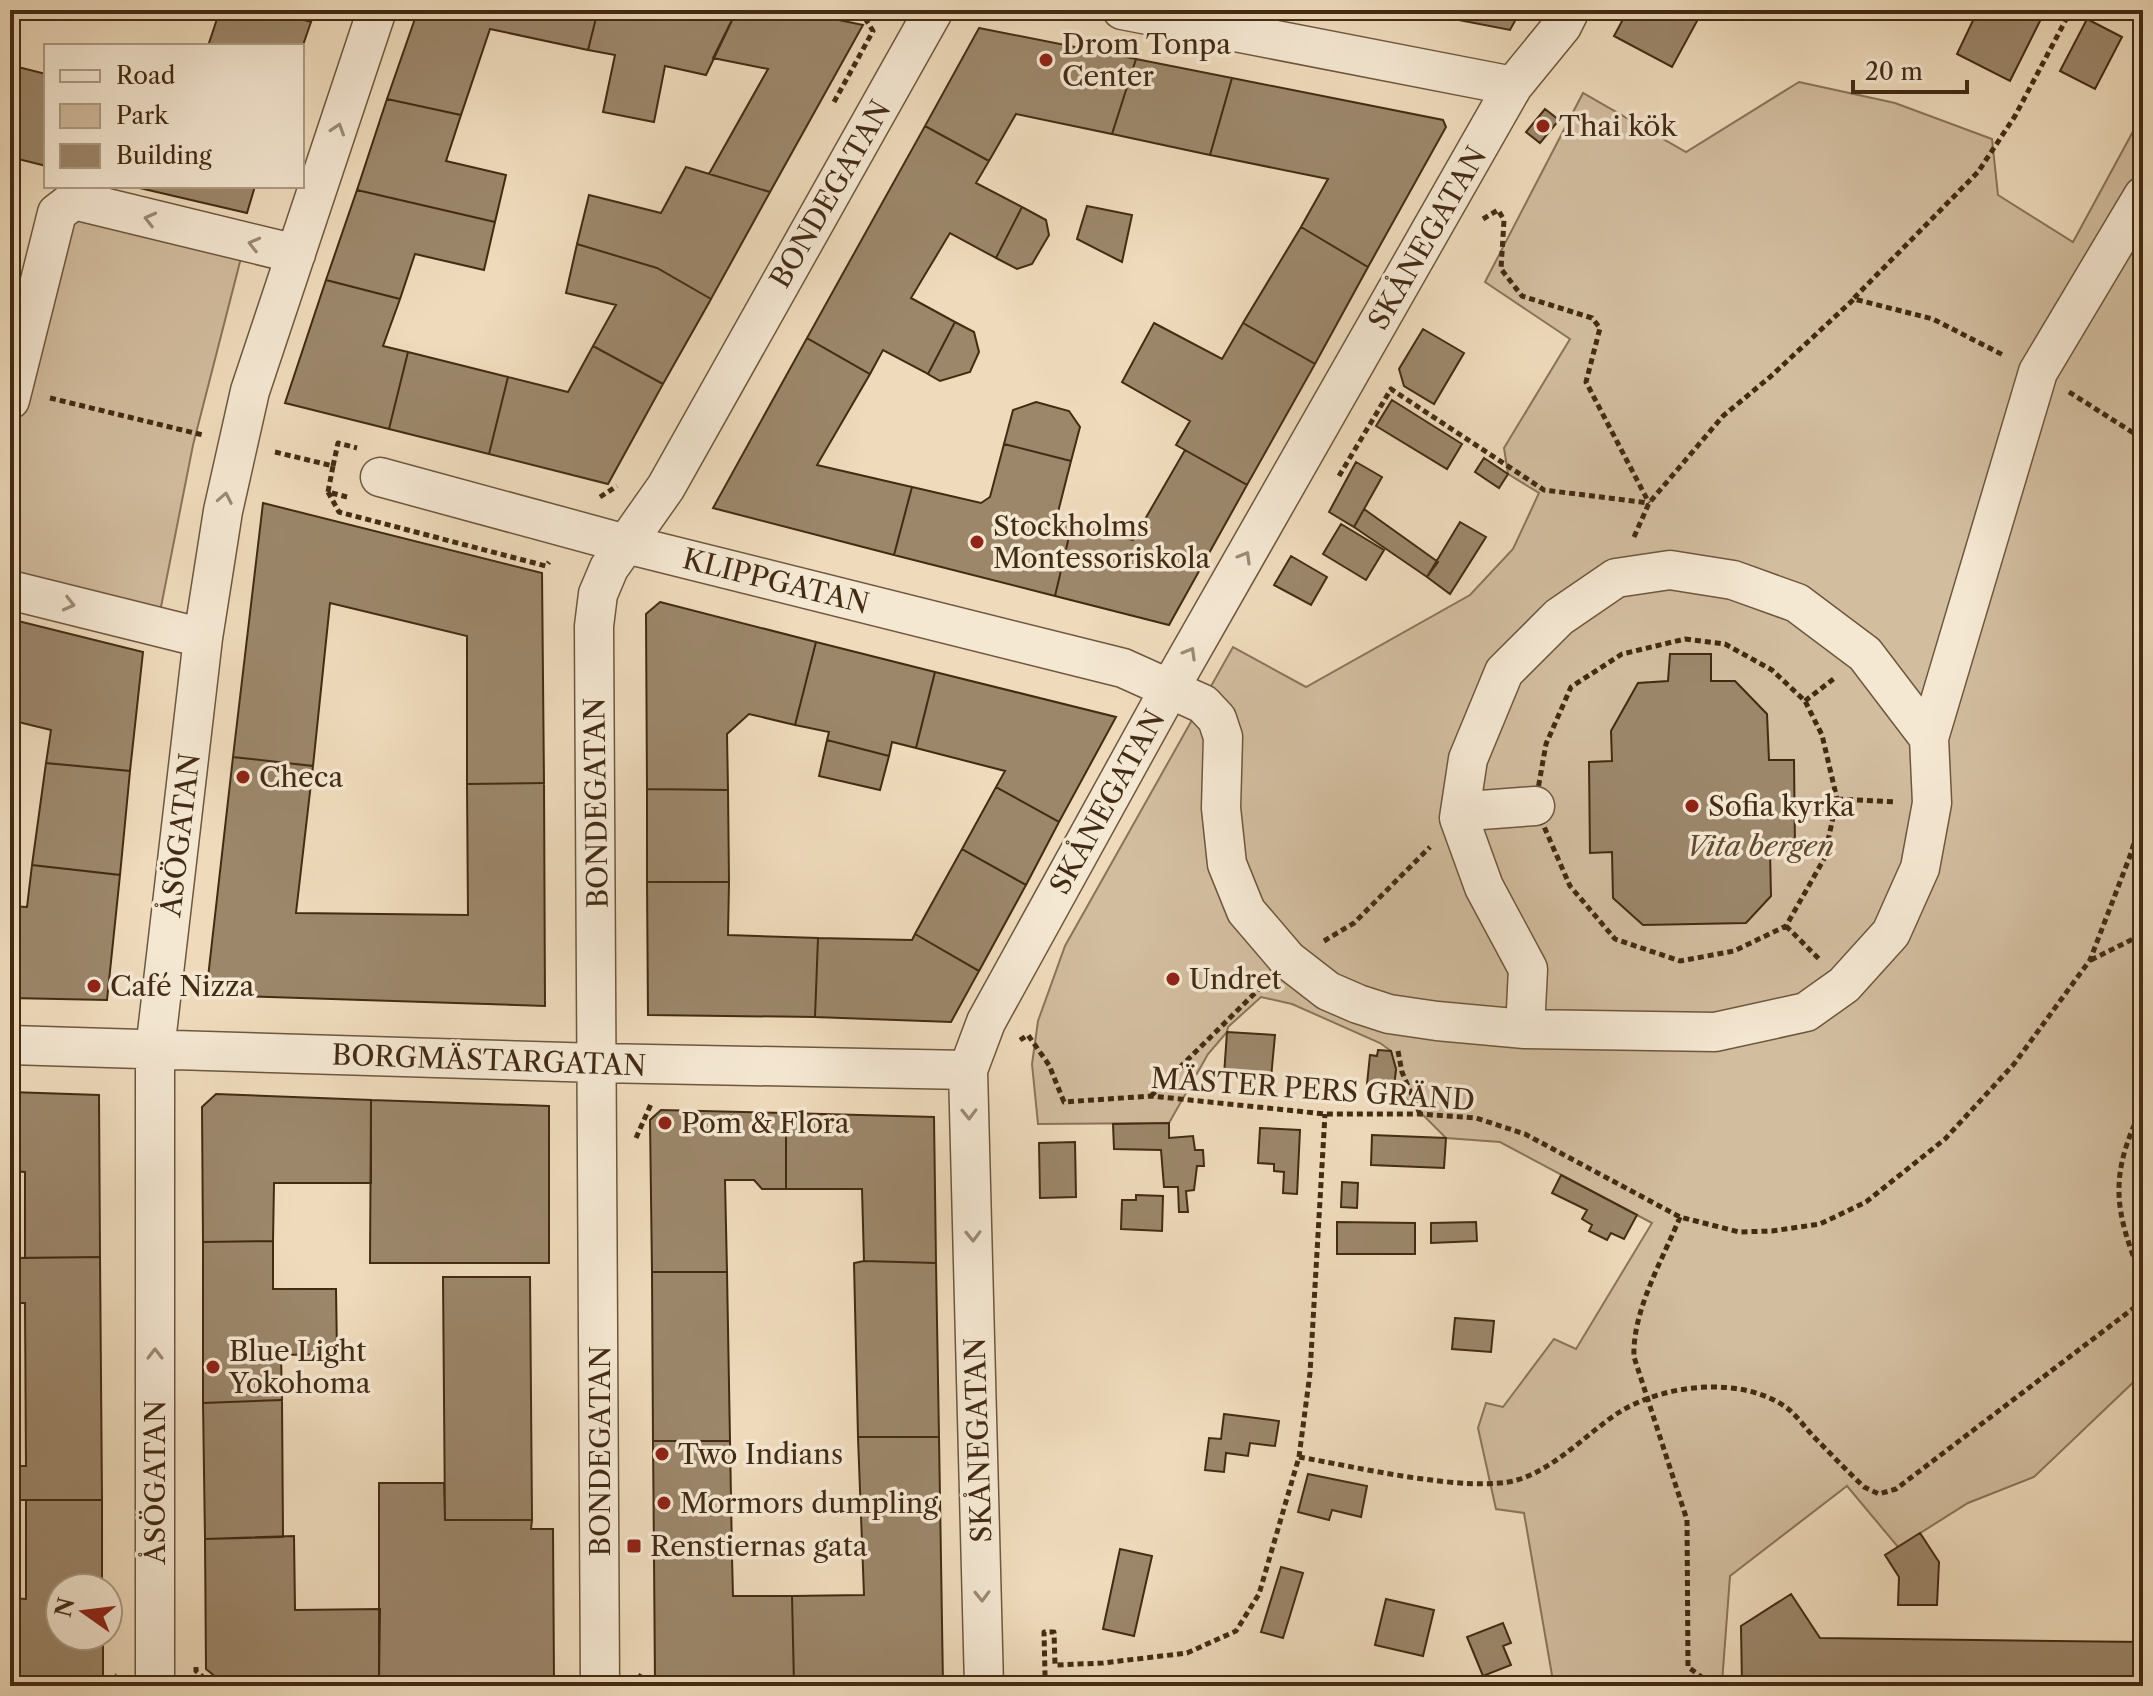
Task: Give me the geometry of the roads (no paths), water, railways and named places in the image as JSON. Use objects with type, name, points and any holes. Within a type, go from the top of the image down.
[{"type":"street","name":"ÅSÖGATAN","points":[[155,1686],[155,1050],[203,638],[223,511],[250,391],[377,10]]},
{"type":"street","name":"BONDEGATAN","points":[[600,1686],[594,626],[598,594],[609,568],[666,487],[934,10]]},
{"type":"street","points":[[1122,10],[1513,86]]},
{"type":"street","name":"SKÅNEGATAN","points":[[984,1686],[968,1070],[986,1022],[1170,688],[1513,86],[1562,26],[1570,10]]},
{"type":"street","points":[[1929,738],[1865,654],[1797,603],[1733,580],[1670,570],[1616,578],[1559,617],[1504,672],[1468,759],[1459,818],[1484,887],[1528,969],[1525,1029],[1715,1032],[1806,1012],[1844,985],[1891,933],[1920,868],[1932,803],[1929,738],[2038,372],[2143,196]]},
{"type":"street","points":[[25,398],[57,213],[74,200],[296,254]]},
{"type":"street","name":"KLIPPGATAN","points":[[380,477],[626,544],[1123,668],[1170,688],[1203,704],[1217,719],[1223,737],[1221,808],[1227,864],[1246,911],[1288,960],[1328,991],[1389,1014],[1525,1029]]},
{"type":"street","points":[[10,590],[203,638]]},
{"type":"street","points":[[1459,818],[1481,810],[1535,806]]},
{"type":"street","name":"BORGMÄSTARGATAN","points":[[10,1045],[598,1063],[968,1070]]},
{"type":"place","name":"Drom Tonpa Center","points":[[1046,60]]},
{"type":"place","name":"Thai kök","points":[[1543,126]]},
{"type":"place","name":"Stockholms Montessoriskola","points":[[977,542]]},
{"type":"place","name":"Checa","points":[[243,777]]},
{"type":"place","name":"Sofia kyrka","points":[[1692,806]]},
{"type":"place","name":"Undret","points":[[1173,979]]},
{"type":"place","name":"Café Nizza","points":[[94,986]]},
{"type":"place","name":"Pom & Flora","points":[[665,1123]]},
{"type":"place","name":"Blue Light Yokohoma","points":[[213,1367]]},
{"type":"place","name":"Two Indians","points":[[662,1454]]},
{"type":"place","name":"Mormors dumpling","points":[[664,1503]]},
{"type":"place","name":"Renstiernas gata","points":[[634,1546]]},
{"type":"park label","name":"Vita bergen","points":[[1760,846]]}]
